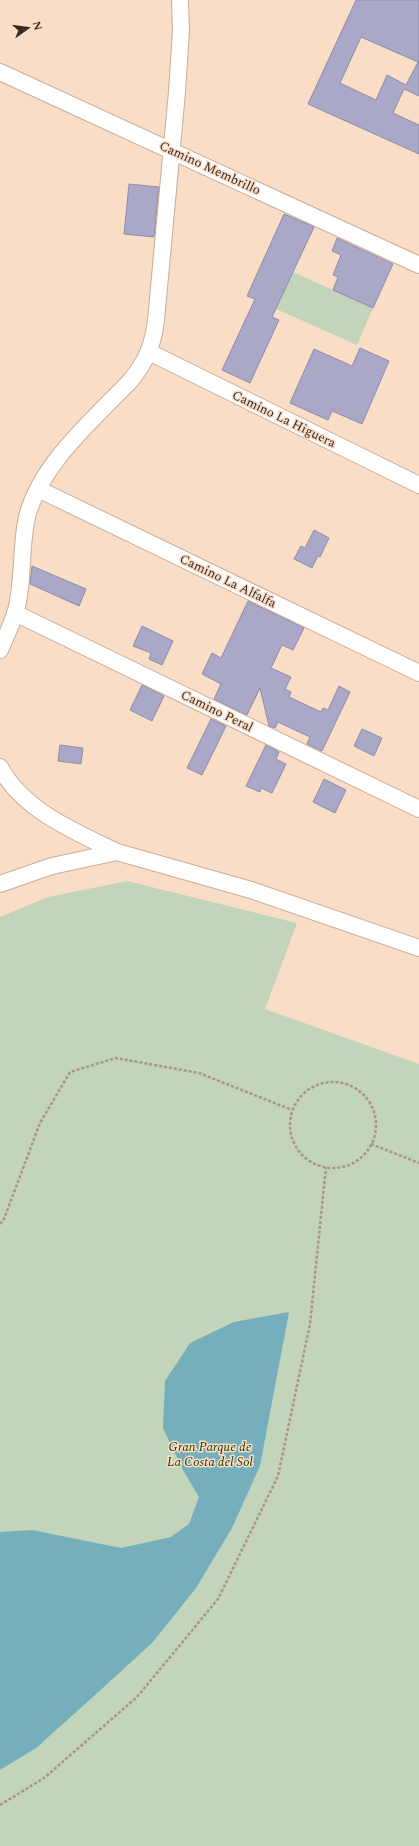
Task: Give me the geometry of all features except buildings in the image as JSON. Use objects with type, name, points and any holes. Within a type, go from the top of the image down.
[{"type":"street","points":[[0,650],[15,613],[19,593],[21,553],[27,516],[46,471],[131,380],[141,367],[149,352],[156,320],[171,150],[181,31],[180,0]]},
{"type":"street","name":"Camino Membrillo","points":[[0,72],[419,265]]},
{"type":"street","name":"Camino La Higuera","points":[[149,352],[419,485]]},
{"type":"street","name":"Camino La Alfalfa","points":[[38,488],[419,673]]},
{"type":"street","name":"Camino Peral","points":[[15,613],[419,809]]},
{"type":"street","points":[[0,767],[20,793],[62,826],[117,852],[251,890],[419,948]]},
{"type":"street","points":[[0,884],[52,866],[117,852]]},
{"type":"path","points":[[0,1224],[4,1219],[40,1123],[70,1072],[116,1058],[199,1073],[292,1110]]},
{"type":"path","points":[[325,1082],[340,1082],[353,1086],[363,1094],[371,1105],[376,1118],[375,1132],[371,1144],[363,1155],[352,1163],[340,1167],[326,1167],[312,1162],[300,1153],[293,1140],[290,1125],[292,1110],[300,1097],[311,1088],[325,1082]]},
{"type":"path","points":[[371,1144],[419,1163]]},
{"type":"path","points":[[0,1805],[44,1778],[137,1697],[218,1599],[278,1476],[310,1324],[326,1167]]},
{"type":"green space","points":[[293,272],[373,308],[357,345],[276,309]]},
{"type":"green space","name":"Gran Parque de La Costa del Sol","points":[[127,881],[297,923],[265,1009],[419,1064],[419,1846],[0,1846],[0,917],[48,897]]},
{"type":"water","points":[[289,1312],[260,1466],[232,1528],[196,1588],[153,1642],[36,1748],[0,1770],[0,1532],[32,1530],[121,1548],[171,1537],[189,1524],[199,1497],[183,1470],[163,1428],[165,1381],[190,1343],[234,1322]]}]
